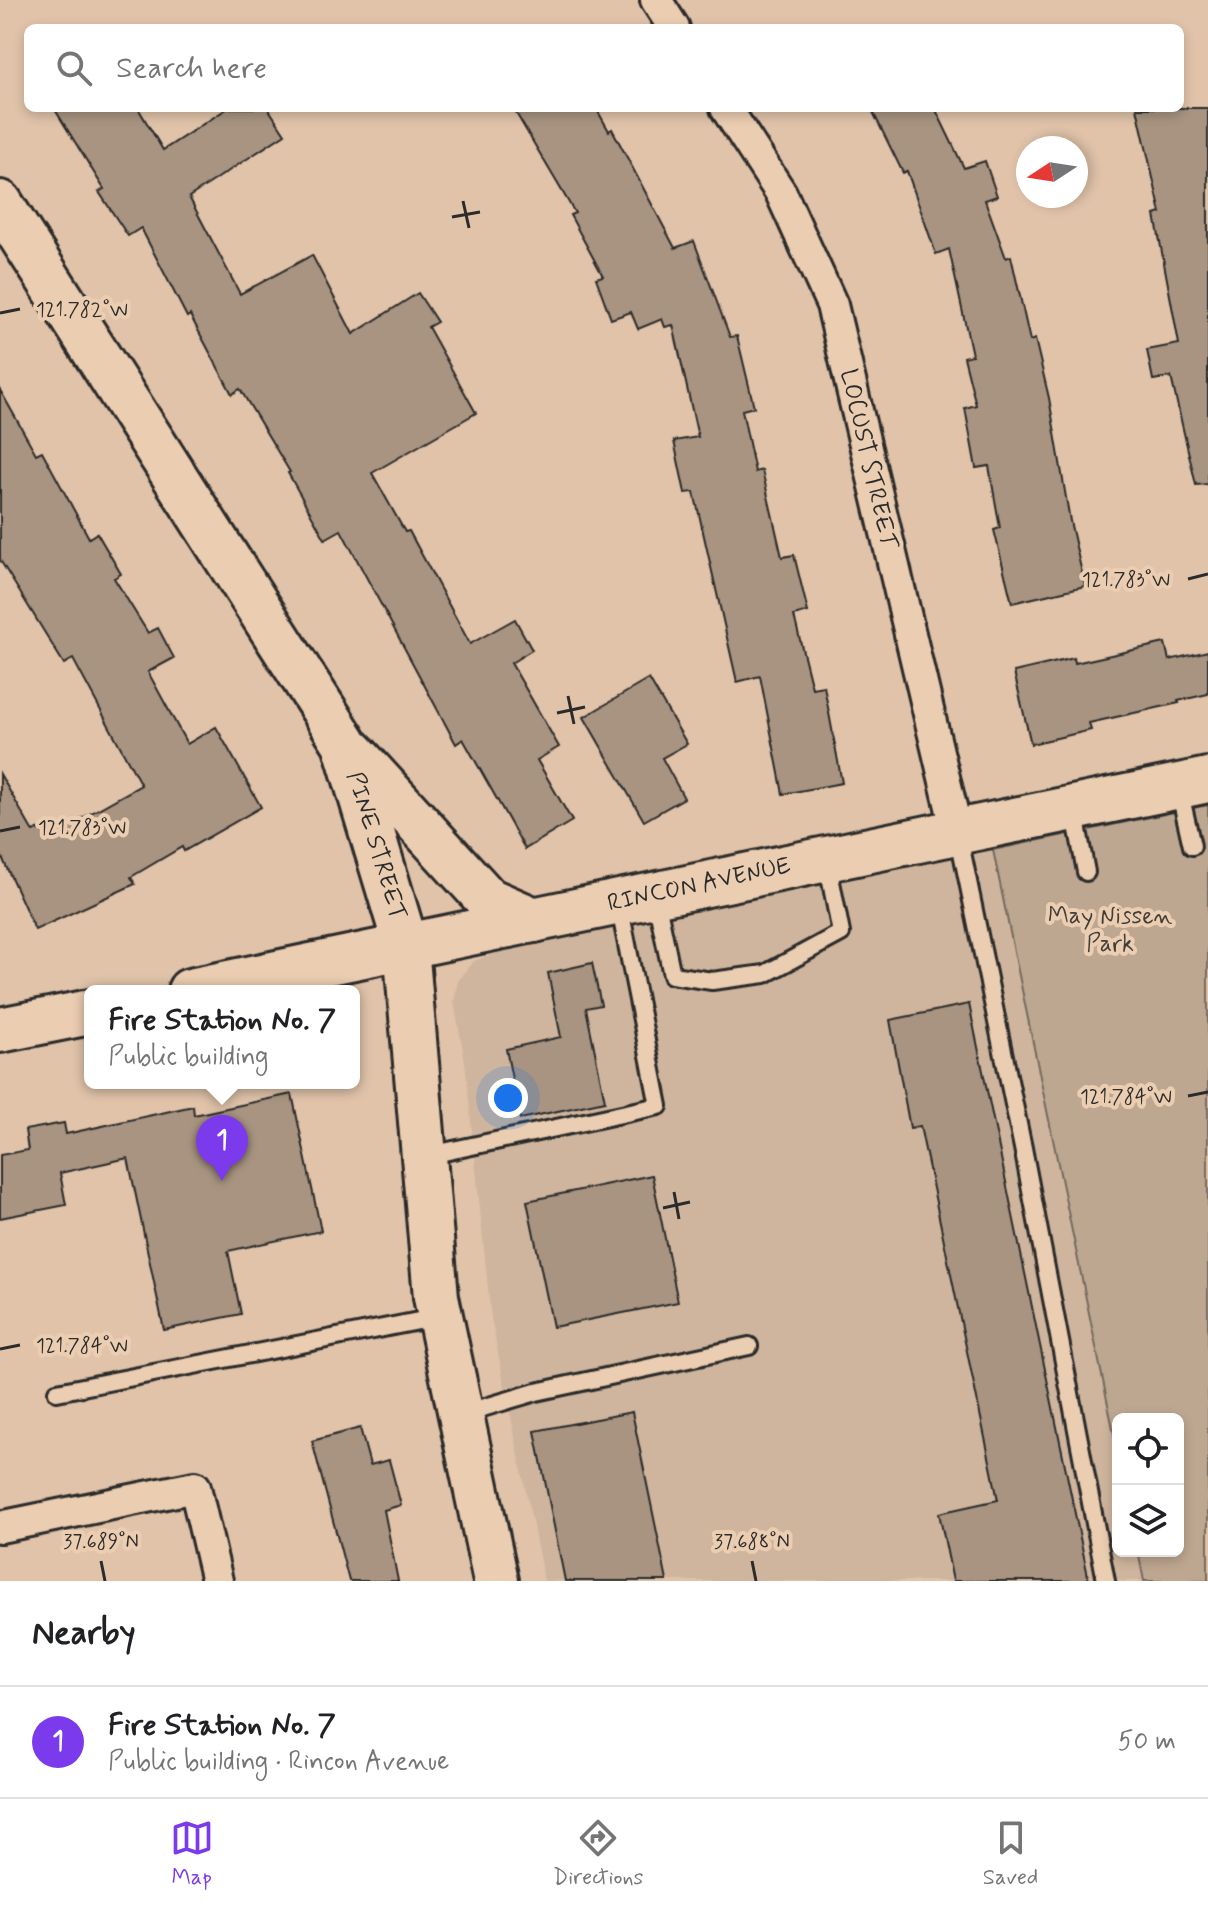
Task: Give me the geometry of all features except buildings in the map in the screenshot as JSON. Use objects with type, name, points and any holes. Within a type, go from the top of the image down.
[{"type":"street","points":[[656,0],[671,24]]},
{"type":"street","name":"LOCUST STREET","points":[[729,112],[781,193],[832,305],[957,832]]},
{"type":"street","name":"PINE STREET","points":[[0,203],[345,743],[406,946],[436,1297],[496,1581]]},
{"type":"street","points":[[345,743],[488,900],[534,920]]},
{"type":"street","name":"RINCON AVENUE","points":[[219,985],[1193,783]]},
{"type":"street","points":[[0,1030],[84,1013]]},
{"type":"street","points":[[0,1527],[195,1487],[217,1581]]},
{"type":"lane","points":[[1192,846],[1193,783]]},
{"type":"lane","points":[[1073,808],[1086,872]]},
{"type":"lane","points":[[957,832],[1023,1148],[1106,1581]]},
{"type":"lane","points":[[637,898],[672,975],[712,981],[765,974],[841,933],[826,859]]},
{"type":"lane","points":[[424,1156],[659,1106],[637,898]]},
{"type":"lane","points":[[57,1392],[440,1317]]},
{"type":"lane","points":[[461,1414],[536,1392],[749,1346]]},
{"type":"shaded area","points":[[993,850],[1112,1424],[1112,1557],[1139,1557],[1144,1581],[544,1581],[491,1318],[465,1061],[454,1002],[458,981],[474,961],[498,952]]},
{"type":"green space","name":"May Nissen Park","points":[[1208,805],[1208,1581],[1144,1581],[1139,1557],[1184,1557],[1184,1413],[1112,1413],[1112,1424],[993,850]]},
{"type":"place","name":"Fire Station No. 7","points":[[222,1181]]}]
